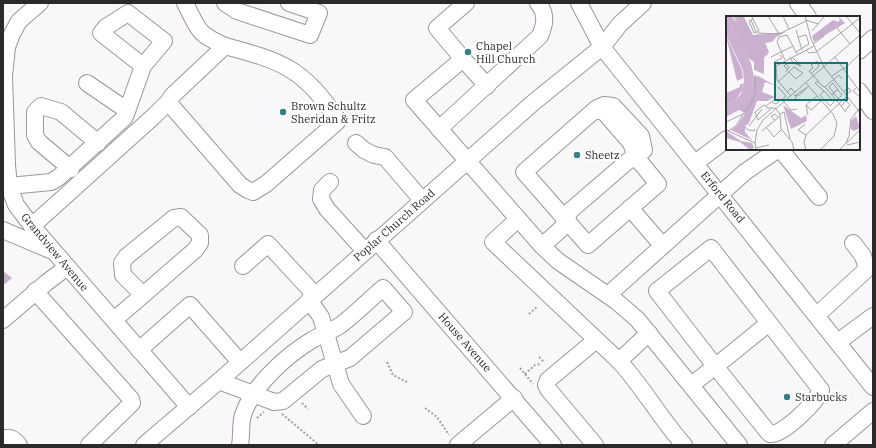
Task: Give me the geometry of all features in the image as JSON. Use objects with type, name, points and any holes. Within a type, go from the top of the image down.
[{"type":"street","name":"Grandview Avenue","points":[[40,3],[19,21],[12,34],[5,58],[7,165],[9,186],[16,205],[53,252],[189,406]]},
{"type":"street","points":[[168,102],[240,185],[254,192],[266,184],[337,122],[337,119],[325,100],[301,75],[288,67],[225,46],[206,37],[200,32],[185,3]]},
{"type":"street","points":[[225,3],[237,10],[310,35],[319,13],[289,3]]},
{"type":"street","points":[[466,3],[436,28],[487,86]]},
{"type":"street","points":[[439,128],[487,86],[540,36],[545,24],[543,9],[538,3]]},
{"type":"street","name":"Erford Road","points":[[579,3],[602,47],[873,386]]},
{"type":"street","name":"Poplar Church Road","points":[[144,445],[219,381],[422,200],[602,47],[620,24],[643,3]]},
{"type":"street","points":[[798,3],[807,16]]},
{"type":"street","points":[[860,49],[873,38]]},
{"type":"street","points":[[32,226],[154,116],[173,95],[225,46]]},
{"type":"street","points":[[463,59],[414,100],[542,246],[558,261],[608,295],[637,319],[739,445]]},
{"type":"street","points":[[9,186],[51,182],[71,168],[126,114],[142,66]]},
{"type":"street","points":[[87,83],[125,109],[126,114]]},
{"type":"street","points":[[860,92],[873,111]]},
{"type":"street","points":[[71,168],[39,142],[35,135],[35,112],[38,108],[41,106],[61,112],[98,143]]},
{"type":"street","points":[[599,110],[603,112],[630,144],[636,157],[658,184],[588,244],[524,172],[593,112],[599,110]]},
{"type":"street","points":[[695,163],[726,140]]},
{"type":"street","points":[[356,143],[364,150],[374,155],[386,157],[422,200]]},
{"type":"street","points":[[608,295],[662,244],[720,196],[745,172],[772,152],[781,150],[819,197]]},
{"type":"street","points":[[542,246],[562,228],[570,211],[628,161],[636,157]]},
{"type":"street","name":"House Avenue","points":[[330,182],[322,190],[321,199],[371,246],[414,283],[553,445]]},
{"type":"street","points":[[630,208],[662,244]]},
{"type":"street","points":[[114,320],[143,295],[195,250],[200,243],[200,235],[181,218],[174,218],[126,257],[122,263],[124,275],[143,295]]},
{"type":"street","points":[[518,220],[493,242],[619,361],[665,424],[684,445]]},
{"type":"street","points":[[3,230],[53,252]]},
{"type":"street","points":[[817,315],[867,269],[862,256],[853,243]]},
{"type":"street","points":[[243,266],[268,244],[312,298],[321,317],[334,364],[344,391],[362,416]]},
{"type":"street","points":[[711,248],[769,323],[816,389],[813,405],[779,431],[772,434],[767,431],[657,292],[711,248]]},
{"type":"street","points":[[3,320],[67,267]]},
{"type":"street","points":[[393,299],[414,283]]},
{"type":"street","points":[[219,381],[253,394],[274,402],[283,401],[318,372],[350,358],[404,312],[383,288],[342,324],[310,341],[266,378],[253,394],[243,415],[240,445]]},
{"type":"street","points":[[36,292],[131,399],[132,403],[130,407],[90,445]]},
{"type":"street","points":[[139,350],[190,305],[240,362]]},
{"type":"street","points":[[838,342],[873,316]]},
{"type":"street","points":[[691,385],[769,323]]},
{"type":"street","points":[[619,361],[649,333]]},
{"type":"street","points":[[595,445],[546,385],[548,380],[596,340]]},
{"type":"street","points":[[455,442],[514,398]]},
{"type":"street","points":[[833,445],[873,411]]},
{"type":"street","points":[[3,439],[8,437],[15,440],[19,445]]},
{"type":"path","points":[[529,314],[537,307]]},
{"type":"path","points":[[539,357],[544,362]]},
{"type":"path","points":[[387,362],[393,375],[402,378],[407,382]]},
{"type":"path","points":[[525,374],[536,365],[541,364]]},
{"type":"path","points":[[520,368],[538,388]]},
{"type":"path","points":[[303,403],[308,410]]},
{"type":"path","points":[[425,408],[436,417],[455,442]]},
{"type":"path","points":[[254,421],[266,411]]},
{"type":"path","points":[[277,411],[319,445]]},
{"type":"shaded area","points":[[3,271],[12,278],[5,284],[3,284]]},
{"type":"place","name":"Chapel Hill Church","points":[[468,52]]},
{"type":"place","name":"Brown Schultz Sheridan & Fritz","points":[[283,112]]},
{"type":"place","name":"Sheetz","points":[[577,155]]},
{"type":"place","name":"Starbucks","points":[[787,397]]}]
